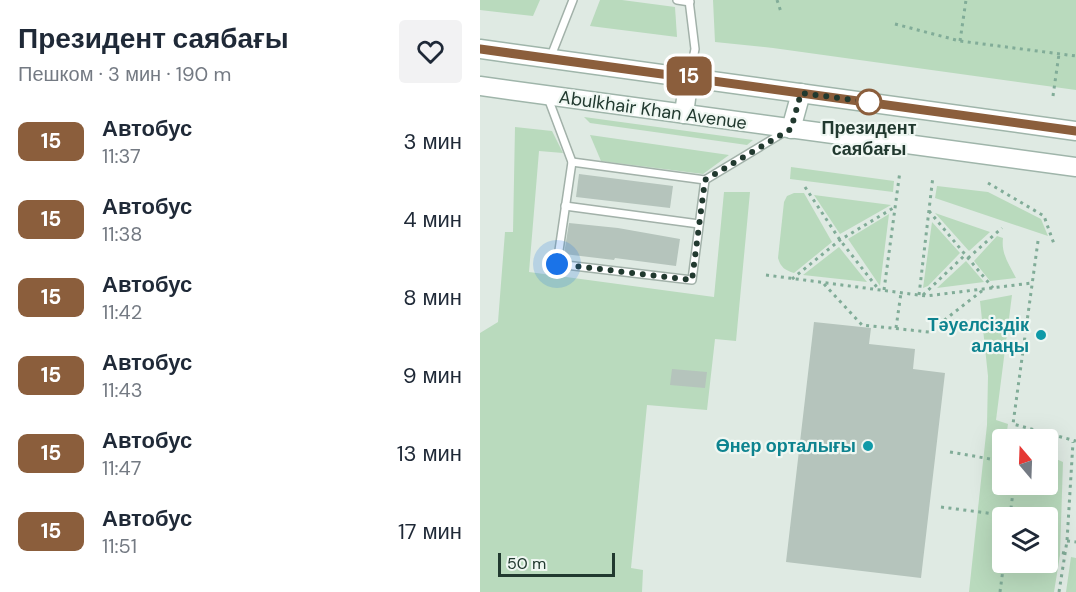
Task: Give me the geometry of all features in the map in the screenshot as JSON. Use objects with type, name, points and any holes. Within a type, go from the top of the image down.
[{"type":"main road","name":"Abulkhair Khan Avenue","points":[[480,49],[1076,130]]},
{"type":"main road","points":[[684,114],[689,76]]},
{"type":"main road","name":"Abulkhair Khan Avenue","points":[[480,86],[1076,167]]},
{"type":"main road","points":[[791,129],[801,93]]},
{"type":"lane","points":[[550,59],[573,0]]},
{"type":"lane","points":[[677,0],[689,1],[695,49],[689,76]]},
{"type":"lane","points":[[547,96],[572,162],[557,264],[692,280],[705,180]]},
{"type":"lane","points":[[572,162],[705,180],[791,129]]},
{"type":"lane","points":[[565,206],[699,224]]},
{"type":"path","points":[[777,0],[781,12]]},
{"type":"path","points":[[960,41],[966,0]]},
{"type":"path","points":[[895,24],[960,41],[1076,56]]},
{"type":"path","points":[[1053,96],[1059,54]]},
{"type":"path","points":[[882,290],[900,171]]},
{"type":"path","points":[[921,295],[933,176]]},
{"type":"path","points":[[988,183],[1044,216],[1054,244]]},
{"type":"path","points":[[805,187],[840,240],[882,290]]},
{"type":"path","points":[[792,279],[840,240],[895,207]]},
{"type":"path","points":[[929,211],[993,288]]},
{"type":"path","points":[[921,295],[1002,228]]},
{"type":"path","points":[[1031,429],[1013,424],[1038,241]]},
{"type":"path","points":[[766,275],[921,295],[1032,283]]},
{"type":"path","points":[[823,283],[862,325],[929,332],[985,289]]},
{"type":"path","points":[[896,328],[901,293]]},
{"type":"path","points":[[1058,436],[1075,441],[1067,541],[1059,592]]},
{"type":"path","points":[[950,452],[992,459]]},
{"type":"path","points":[[1071,483],[1076,484]]},
{"type":"path","points":[[941,507],[992,514]]},
{"type":"path","points":[[1067,541],[1076,542]]},
{"type":"path","points":[[1058,552],[1065,553]]},
{"type":"path","points":[[1000,592],[1003,573]]},
{"type":"green space","points":[[480,0],[540,0],[533,16],[480,10]]},
{"type":"green space","points":[[600,0],[622,0],[675,7],[677,37],[590,26]]},
{"type":"green space","points":[[713,0],[1076,0],[1076,90],[715,42]]},
{"type":"green space","points":[[584,117],[753,140],[747,145],[590,123]]},
{"type":"green space","points":[[515,127],[552,131],[563,153],[539,151],[529,272],[714,297],[724,192],[750,192],[736,341],[715,339],[707,410],[647,405],[631,568],[643,570],[642,592],[480,592],[480,333],[498,322],[505,232],[513,232]]},
{"type":"green space","points":[[590,135],[729,155],[703,174],[601,161]]},
{"type":"green space","points":[[791,167],[894,181],[893,192],[790,179]]},
{"type":"green space","points":[[937,186],[988,192],[1041,219],[1048,236],[935,198]]},
{"type":"green space","points":[[804,193],[832,242],[794,273],[784,268],[778,258],[784,202],[787,196]]},
{"type":"green space","points":[[814,195],[891,205],[840,234]]},
{"type":"green space","points":[[935,213],[990,232],[969,251]]},
{"type":"green space","points":[[889,214],[880,286],[848,239]]},
{"type":"green space","points":[[932,222],[960,253],[928,286],[923,288]]},
{"type":"green space","points":[[997,236],[1003,238],[1004,254],[1016,278],[990,281],[974,261]]},
{"type":"green space","points":[[839,247],[867,282],[803,275]]},
{"type":"green space","points":[[966,261],[984,282],[937,288]]},
{"type":"green space","points":[[1012,295],[996,420],[1008,424],[1007,429],[992,429],[992,495],[1058,495],[1058,460],[1063,462],[1060,555],[1058,567],[1058,507],[992,507],[992,573],[1057,573],[1054,592],[969,592],[987,425],[988,376],[980,301]]},
{"type":"green space","points":[[1071,557],[1076,558],[1076,592],[1066,592]]},
{"type":"building","points":[[579,174],[673,186],[670,208],[576,197]]},
{"type":"building","points":[[569,223],[618,228],[680,239],[676,266],[564,254]]},
{"type":"building","name":"Өнер орталығы","points":[[814,322],[871,328],[869,344],[915,349],[913,369],[945,373],[921,578],[786,562]]},
{"type":"building","points":[[672,369],[707,372],[705,388],[670,385]]},
{"type":"bus line","name":"15","points":[[480,49],[1076,131]]},
{"type":"place","name":"Президент саябағы","points":[[869,102]]},
{"type":"place","name":"Тәуелсіздік алаңы","points":[[1041,335]]},
{"type":"place","name":"Өнер орталығы","points":[[868,446]]},
{"type":"route","points":[[557,264],[692,280],[705,180],[791,129],[801,93],[869,102]]}]
